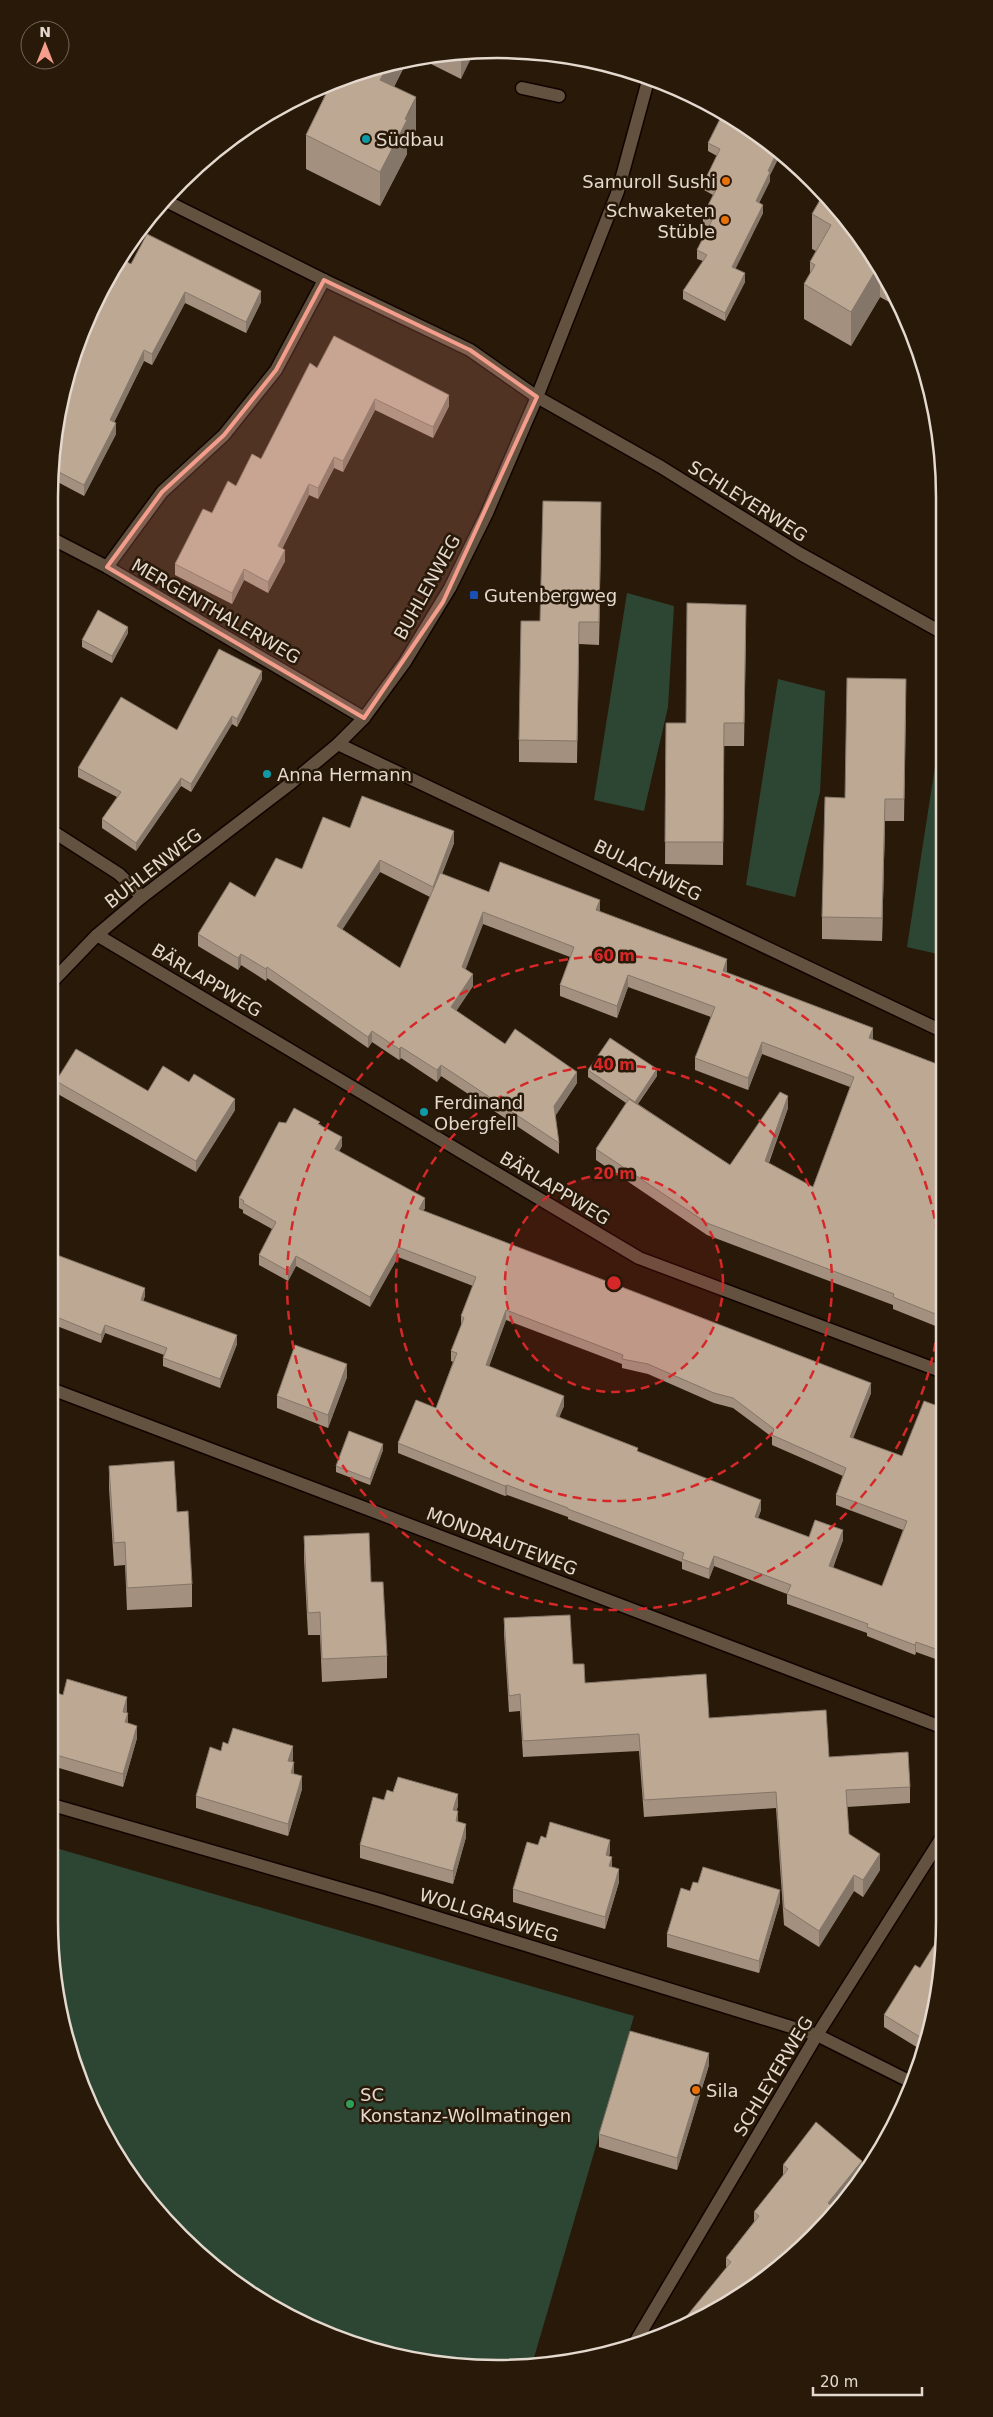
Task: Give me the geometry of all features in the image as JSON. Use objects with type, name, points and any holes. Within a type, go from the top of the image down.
[{"type":"street","name":"BUHLENWEG","points":[[58,976],[97,935],[142,896],[291,783],[338,744],[364,718],[405,662],[443,602],[487,513],[537,397],[618,191],[647,84]]},
{"type":"street","points":[[522,88],[558,96]]},
{"type":"street","points":[[170,203],[470,350],[537,397]]},
{"type":"street","points":[[107,567],[162,492],[224,436],[276,370],[324,280]]},
{"type":"street","name":"SCHLEYERWEG","points":[[537,397],[661,467],[799,553],[936,629]]},
{"type":"street","name":"MERGENTHALERWEG","points":[[58,542],[107,567],[364,718]]},
{"type":"street","name":"BULACHWEG","points":[[338,744],[936,1028]]},
{"type":"street","points":[[58,836],[119,874],[142,896]]},
{"type":"street","name":"BÄRLAPPWEG","points":[[97,935],[639,1258],[936,1369]]},
{"type":"street","name":"MONDRAUTEWEG","points":[[58,1391],[936,1725]]},
{"type":"street","name":"WOLLGRASWEG","points":[[58,1807],[380,1900],[817,2035],[905,2079]]},
{"type":"street","name":"SCHLEYERWEG","points":[[640,2335],[817,2035],[936,1847]]},
{"type":"highlighted area","points":[[324,280],[470,350],[537,397],[443,602],[364,718],[107,567],[162,492],[224,435],[276,370]]},
{"type":"green space","points":[[627,593],[674,606],[668,707],[644,811],[594,800]]},
{"type":"green space","points":[[778,679],[825,691],[820,792],[795,897],[746,885]]},
{"type":"green space","points":[[936,760],[936,954],[907,947]]},
{"type":"green space","name":"SC Konstanz-Wollmatingen","points":[[58,1849],[634,2016],[534,2358],[468,2359],[439,2356],[383,2345],[355,2336],[302,2314],[277,2301],[229,2269],[207,2251],[166,2210],[131,2164],[103,2115],[81,2062],[72,2034],[61,1978],[58,1949]]},
{"type":"building","points":[[384,72],[380,80],[416,97],[405,119],[407,120],[380,172],[306,135],[327,92],[355,81]]},
{"type":"building","points":[[720,119],[775,157],[768,171],[770,172],[756,201],[763,205],[732,267],[745,273],[725,313],[683,291],[707,255],[697,250],[712,220],[703,215],[717,188],[704,182],[720,149],[708,143]]},
{"type":"building","points":[[820,200],[845,229],[874,273],[851,312],[804,284],[815,265],[810,262],[831,225],[812,214]]},
{"type":"building","points":[[147,234],[261,291],[246,322],[185,292],[152,354],[144,350],[110,420],[116,423],[84,485],[58,472],[66,411],[72,383],[91,329],[116,277],[126,261],[131,264]]},
{"type":"building","points":[[334,336],[449,395],[433,427],[375,399],[343,461],[334,457],[318,488],[309,484],[278,546],[285,550],[268,582],[244,569],[232,593],[175,564],[203,509],[212,513],[228,481],[236,486],[252,454],[261,459],[310,363],[317,368]]},
{"type":"building","points":[[543,501],[601,502],[599,622],[579,622],[577,741],[519,740],[521,621],[540,621]]},
{"type":"building","points":[[687,603],[746,605],[744,723],[724,723],[723,842],[665,842],[666,723],[686,723]]},
{"type":"building","points":[[98,610],[128,627],[112,656],[82,640]]},
{"type":"building","points":[[219,649],[262,671],[237,719],[232,716],[191,784],[181,778],[136,843],[102,819],[121,792],[78,768],[121,697],[177,730]]},
{"type":"building","points":[[847,678],[906,679],[904,799],[885,799],[882,918],[822,917],[825,797],[845,798]]},
{"type":"building","points":[[362,796],[454,831],[433,887],[380,860],[337,926],[400,968],[440,873],[489,892],[500,862],[600,900],[596,910],[727,959],[723,971],[873,1028],[869,1038],[936,1064],[936,1314],[893,1297],[894,1294],[707,1223],[596,1149],[629,1099],[730,1165],[780,1092],[788,1096],[765,1161],[813,1187],[854,1077],[762,1042],[748,1078],[695,1058],[715,1007],[628,975],[617,1006],[560,985],[574,947],[483,912],[462,967],[473,974],[451,1007],[505,1044],[515,1029],[577,1072],[554,1106],[559,1143],[441,1065],[437,1070],[401,1047],[399,1049],[372,1031],[368,1037],[267,967],[266,969],[241,954],[238,958],[198,934],[230,882],[255,897],[276,858],[302,869],[323,817],[350,828]]},
{"type":"building","points":[[610,1038],[657,1069],[635,1102],[588,1070]]},
{"type":"building","points":[[76,1049],[148,1091],[163,1066],[189,1082],[194,1074],[235,1099],[196,1161],[58,1082],[58,1078]]},
{"type":"building","points":[[294,1108],[320,1122],[318,1124],[342,1137],[335,1149],[425,1198],[419,1209],[871,1383],[850,1437],[902,1456],[924,1401],[936,1405],[936,1649],[916,1642],[915,1645],[867,1627],[868,1624],[787,1594],[791,1585],[714,1556],[709,1569],[682,1559],[684,1553],[507,1485],[505,1486],[398,1443],[416,1400],[436,1408],[457,1353],[451,1351],[464,1318],[461,1316],[476,1277],[398,1247],[370,1297],[296,1256],[288,1271],[259,1255],[276,1222],[243,1203],[244,1201],[239,1198],[279,1122],[286,1123]],"holes":[[[506,1310],[623,1355],[622,1359],[648,1364],[714,1393],[733,1398],[774,1429],[772,1435],[846,1468],[836,1495],[907,1521],[882,1586],[829,1566],[843,1530],[815,1520],[809,1537],[755,1517],[761,1500],[637,1451],[638,1448],[556,1416],[564,1396],[486,1365]]]},
{"type":"building","points":[[58,1255],[145,1288],[141,1300],[237,1335],[220,1379],[163,1358],[167,1348],[105,1325],[101,1335],[58,1318]]},
{"type":"building","points":[[295,1345],[347,1364],[328,1415],[277,1396]]},
{"type":"building","points":[[349,1431],[383,1444],[370,1479],[336,1466]]},
{"type":"building","points":[[174,1461],[177,1512],[188,1511],[192,1584],[127,1588],[125,1542],[114,1543],[109,1466]]},
{"type":"building","points":[[369,1533],[371,1582],[383,1582],[387,1656],[322,1659],[320,1612],[308,1613],[304,1536]]},
{"type":"building","points":[[570,1615],[573,1664],[584,1664],[585,1683],[706,1674],[709,1718],[826,1710],[829,1757],[908,1752],[910,1787],[846,1790],[849,1834],[880,1854],[863,1880],[854,1875],[819,1931],[784,1908],[776,1792],[644,1800],[639,1734],[523,1741],[520,1694],[509,1696],[504,1618]]},
{"type":"building","points":[[67,1679],[127,1697],[123,1712],[128,1713],[125,1722],[137,1726],[123,1774],[58,1756],[58,1693],[63,1695]]},
{"type":"building","points":[[233,1728],[293,1746],[288,1761],[294,1762],[291,1773],[302,1776],[288,1824],[196,1796],[210,1747],[221,1751],[223,1742],[228,1744]]},
{"type":"building","points":[[398,1777],[458,1794],[453,1810],[458,1811],[456,1821],[466,1824],[453,1871],[360,1845],[373,1797],[384,1800],[387,1790],[393,1792]]},
{"type":"building","points":[[550,1822],[610,1840],[606,1855],[612,1857],[609,1866],[619,1869],[605,1917],[513,1889],[527,1842],[538,1845],[541,1836],[546,1838]]},
{"type":"building","points":[[703,1867],[780,1890],[759,1961],[667,1934],[681,1888],[690,1891],[693,1882],[698,1883]]},
{"type":"building","points":[[935,1944],[932,1978],[920,2037],[884,2015],[915,1965],[920,1968]]},
{"type":"building","points":[[630,2031],[709,2053],[677,2158],[599,2134]]},
{"type":"building","points":[[816,2122],[862,2161],[828,2203],[831,2205],[827,2210],[786,2251],[740,2286],[687,2316],[731,2262],[726,2258],[759,2216],[754,2212],[788,2169],[783,2165]]},
{"type":"place","name":"Südbau","points":[[366,139]]},
{"type":"place","name":"Samuroll Sushi","points":[[726,181]]},
{"type":"place","name":"Schwaketen Stüble","points":[[725,220]]},
{"type":"place","name":"Gutenbergweg","points":[[474,595]]},
{"type":"place","name":"Anna Hermann","points":[[267,774]]},
{"type":"place","name":"Ferdinand Obergfell","points":[[424,1112]]},
{"type":"place","name":"Sila","points":[[696,2090]]},
{"type":"place","name":"SC Konstanz-Wollmatingen","points":[[350,2104]]}]
